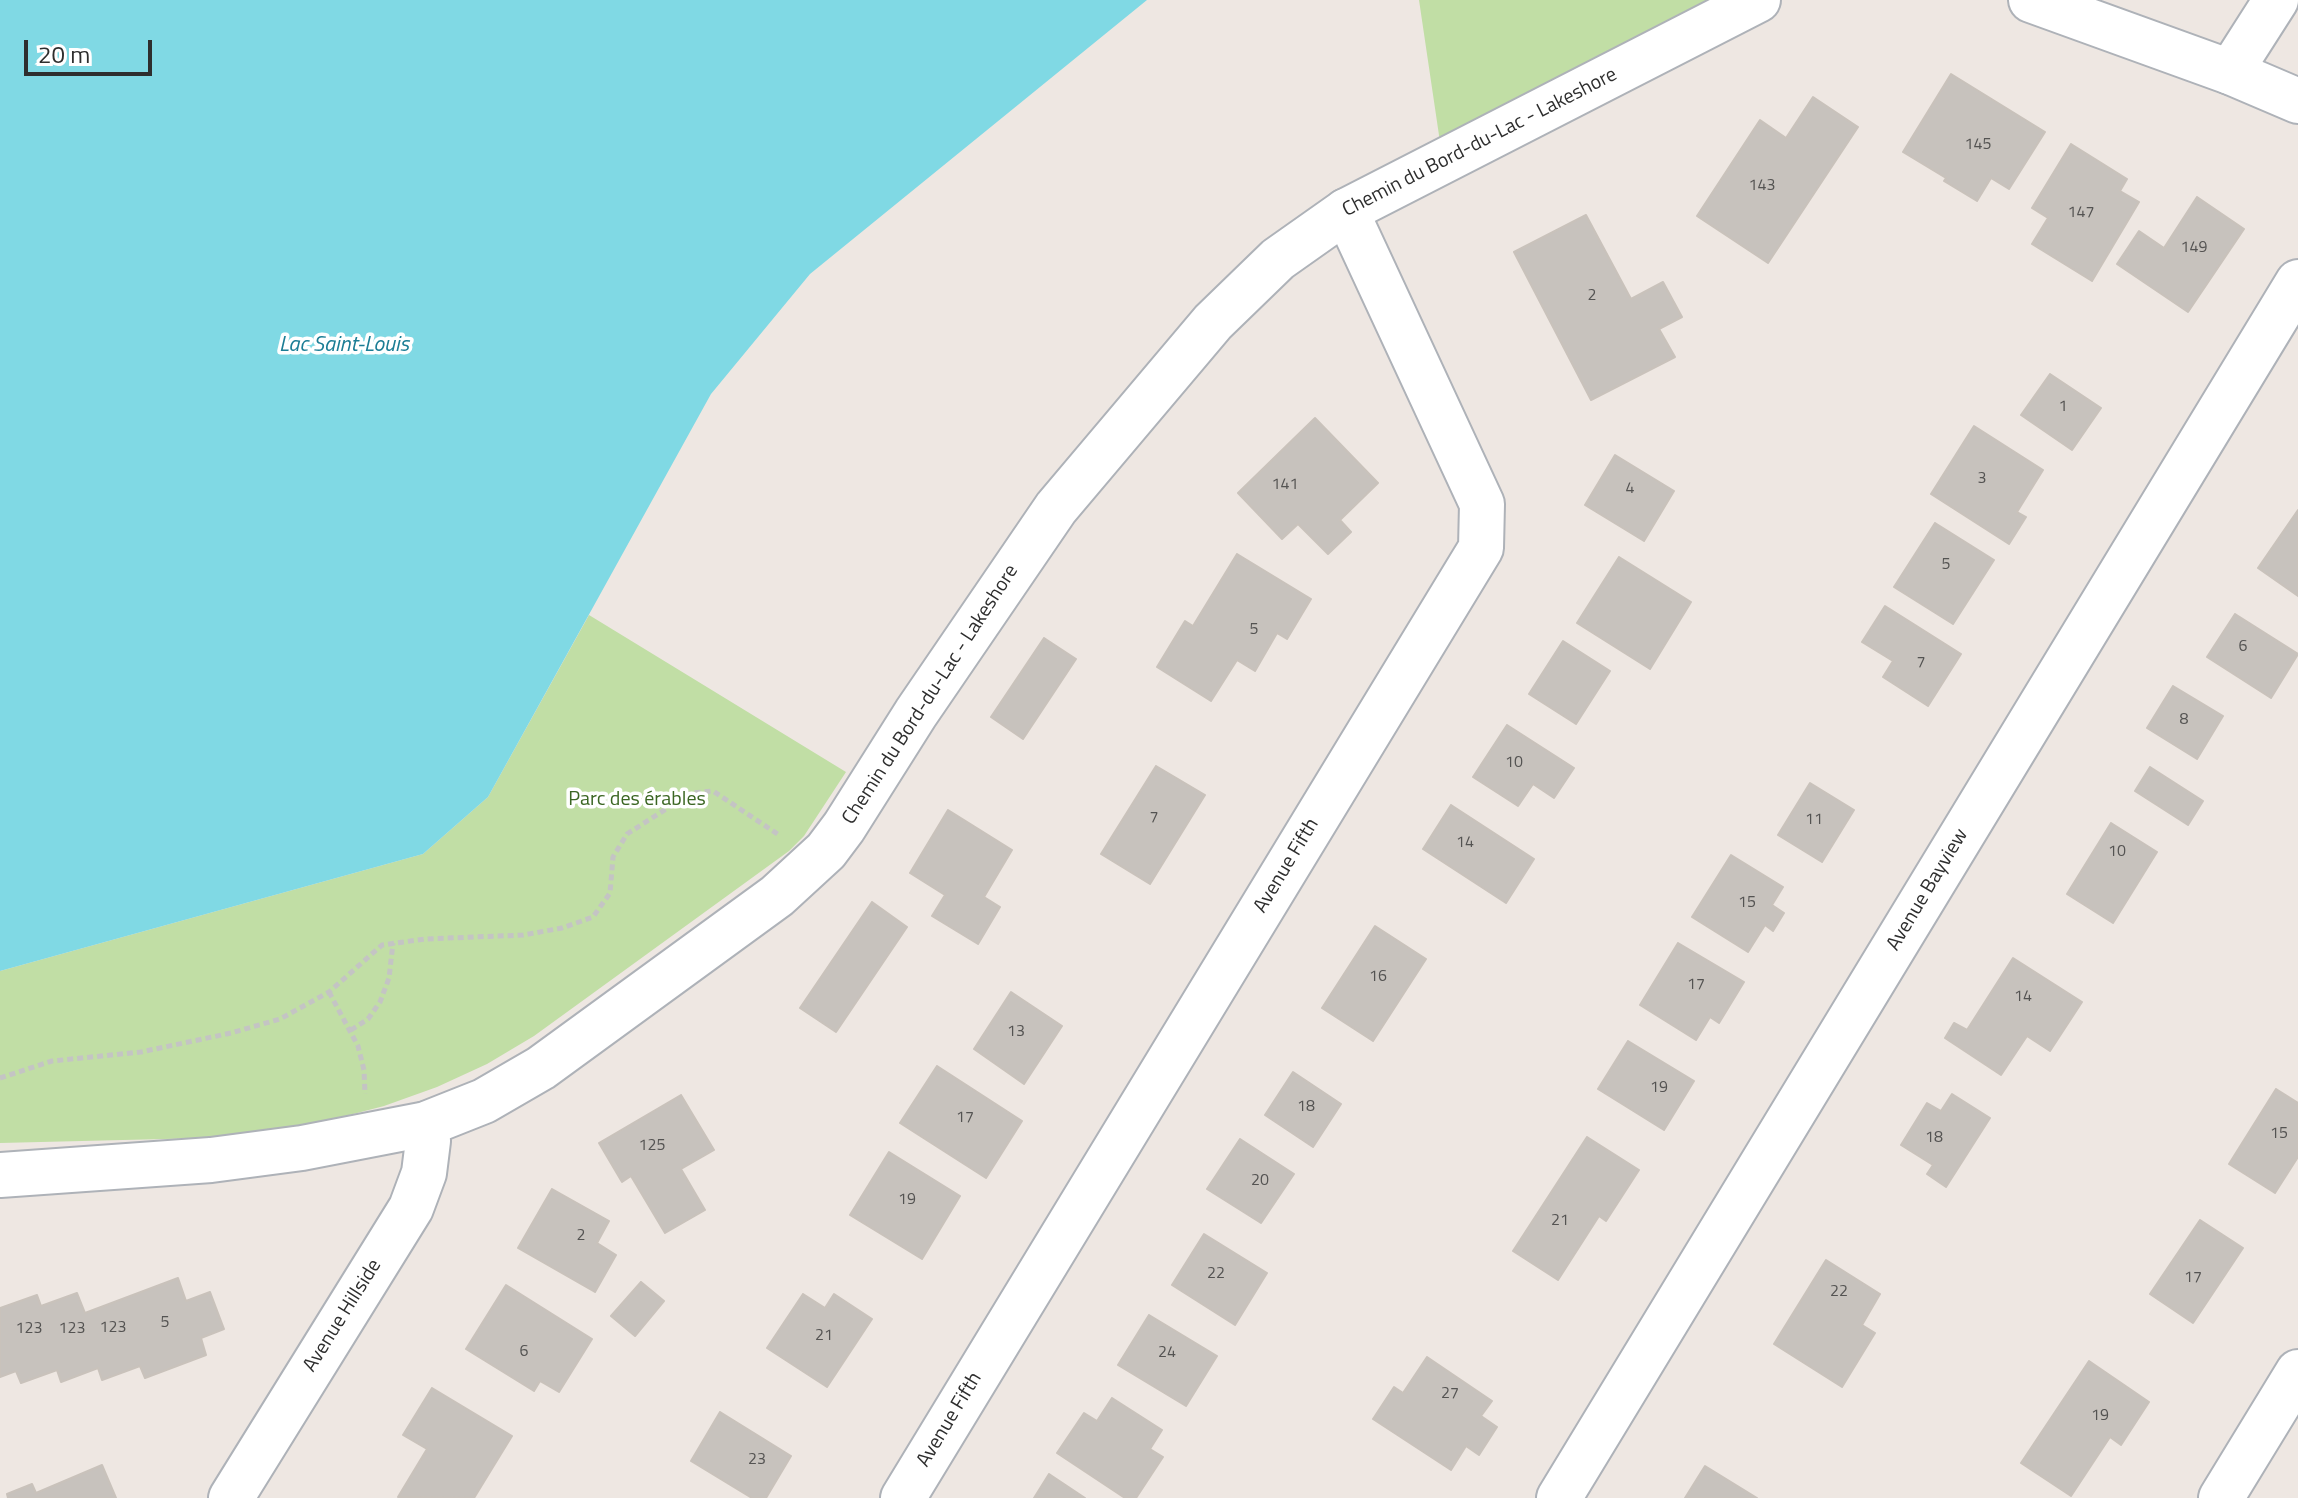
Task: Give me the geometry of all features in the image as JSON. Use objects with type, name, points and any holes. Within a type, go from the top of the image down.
[{"type":"street","name":"Chemin du Bord-du-Lac - Lakeshore","points":[[0,1175],[211,1160],[302,1148],[426,1124],[484,1101],[541,1068],[777,896],[817,860],[844,827],[916,713],[1056,508],[1213,322],[1278,259],[1346,211],[1758,0]]},
{"type":"street","points":[[2031,0],[2230,72],[2298,101]]},
{"type":"street","points":[[2230,72],[2276,0]]},
{"type":"street","name":"Avenue Fifth","points":[[903,1498],[1481,548],[1482,504],[1346,211]]},
{"type":"street","name":"Avenue Bayview","points":[[1559,1498],[2298,282]]},
{"type":"street","name":"Avenue Hillside","points":[[231,1498],[411,1208],[424,1173],[428,1141],[426,1124]]},
{"type":"street","points":[[2221,1498],[2298,1372]]},
{"type":"path","points":[[0,1078],[52,1061],[141,1052],[280,1019],[329,992],[382,945],[425,939],[523,935],[562,928],[593,917],[610,893],[613,857],[627,834],[691,793],[713,791],[817,860]]},
{"type":"path","points":[[351,1030],[368,1019],[380,1002],[389,978],[393,943]]},
{"type":"path","points":[[329,992],[358,1046],[364,1070],[365,1097]]},
{"type":"green space","points":[[1419,0],[1735,0],[1440,142]]},
{"type":"green space","name":"Parc des érables","points":[[589,615],[846,772],[804,836],[789,851],[534,1036],[487,1064],[437,1087],[384,1106],[268,1131],[205,1138],[0,1143],[0,971],[423,854],[488,797]]},
{"type":"water","name":"Lac Saint-Louis","points":[[0,0],[1147,0],[810,274],[711,394],[488,797],[423,854],[0,971]]},
{"type":"building","points":[[1951,74],[2045,132],[2009,189],[1991,178],[1977,201],[1903,152]]},
{"type":"building","points":[[1813,97],[1858,127],[1768,263],[1697,216],[1760,120],[1786,138]]},
{"type":"building","points":[[2071,144],[2127,179],[2120,191],[2139,202],[2092,281],[2032,244],[2048,218],[2032,208]]},
{"type":"building","points":[[2197,197],[2244,229],[2188,312],[2117,264],[2139,231],[2164,248]]},
{"type":"building","points":[[1586,215],[1631,299],[1663,282],[1682,317],[1659,329],[1675,357],[1591,400],[1514,252]]},
{"type":"building","points":[[2050,374],[2101,408],[2072,450],[2021,415]]},
{"type":"building","points":[[1315,418],[1378,483],[1340,520],[1351,532],[1328,554],[1298,524],[1282,539],[1238,493]]},
{"type":"building","points":[[1974,426],[2043,470],[2017,512],[2026,517],[2009,544],[1931,494]]},
{"type":"building","points":[[1615,455],[1674,491],[1644,541],[1585,505]]},
{"type":"building","points":[[2298,510],[2298,596],[2258,568]]},
{"type":"building","points":[[1935,523],[1994,560],[1953,624],[1894,587]]},
{"type":"building","points":[[1237,554],[1311,599],[1287,639],[1277,633],[1255,671],[1237,660],[1211,701],[1157,667],[1185,621],[1193,626]]},
{"type":"building","points":[[1619,557],[1691,602],[1650,669],[1577,623]]},
{"type":"building","points":[[1885,606],[1961,654],[1928,706],[1883,677],[1893,661],[1862,642]]},
{"type":"building","points":[[2235,614],[2298,654],[2271,698],[2207,657]]},
{"type":"building","points":[[1044,638],[1076,659],[1023,739],[991,717]]},
{"type":"building","points":[[1563,641],[1610,671],[1576,724],[1529,694]]},
{"type":"building","points":[[2173,686],[2223,716],[2197,759],[2147,728]]},
{"type":"building","points":[[1507,725],[1574,768],[1554,798],[1533,784],[1518,806],[1473,777]]},
{"type":"building","points":[[1156,766],[1205,795],[1150,884],[1101,854]]},
{"type":"building","points":[[2150,767],[2203,801],[2188,825],[2135,791]]},
{"type":"building","points":[[1810,783],[1854,810],[1822,862],[1778,835]]},
{"type":"building","points":[[1451,805],[1534,859],[1506,903],[1423,849]]},
{"type":"building","points":[[948,810],[1012,850],[984,897],[1000,907],[978,944],[932,916],[945,895],[910,873]]},
{"type":"building","points":[[2111,823],[2157,852],[2113,923],[2067,894]]},
{"type":"building","points":[[1731,855],[1783,887],[1772,905],[1784,913],[1773,931],[1765,925],[1748,952],[1692,917]]},
{"type":"building","points":[[872,902],[907,927],[836,1032],[800,1008]]},
{"type":"building","points":[[1375,926],[1426,959],[1373,1041],[1322,1008]]},
{"type":"building","points":[[1678,943],[1744,982],[1719,1023],[1710,1017],[1696,1040],[1640,1005]]},
{"type":"building","points":[[2013,958],[2082,1002],[2050,1051],[2027,1036],[2001,1075],[1945,1038],[1954,1023],[1967,1030]]},
{"type":"building","points":[[1011,992],[1062,1026],[1024,1084],[974,1049]]},
{"type":"building","points":[[1628,1041],[1694,1081],[1664,1130],[1598,1089]]},
{"type":"building","points":[[937,1066],[1022,1121],[986,1178],[900,1123]]},
{"type":"building","points":[[1293,1072],[1341,1104],[1313,1147],[1265,1115]]},
{"type":"building","points":[[2276,1089],[2298,1103],[2298,1157],[2275,1193],[2229,1164]]},
{"type":"building","points":[[1952,1094],[1990,1118],[1946,1187],[1927,1174],[1933,1165],[1901,1145],[1927,1103],[1941,1111]]},
{"type":"building","points":[[681,1095],[714,1150],[681,1169],[705,1210],[665,1233],[631,1176],[622,1182],[599,1143]]},
{"type":"building","points":[[1587,1137],[1639,1170],[1606,1221],[1599,1216],[1558,1280],[1513,1251]]},
{"type":"building","points":[[1240,1139],[1294,1174],[1261,1223],[1207,1189]]},
{"type":"building","points":[[889,1152],[960,1196],[922,1259],[850,1215]]},
{"type":"building","points":[[552,1189],[609,1221],[597,1243],[616,1255],[595,1292],[518,1248]]},
{"type":"building","points":[[2200,1220],[2243,1248],[2193,1323],[2150,1294]]},
{"type":"building","points":[[1204,1234],[1267,1273],[1235,1325],[1172,1285]]},
{"type":"building","points":[[1826,1260],[1880,1294],[1862,1325],[1875,1333],[1842,1387],[1774,1344]]},
{"type":"building","points":[[178,1278],[186,1301],[210,1292],[224,1329],[201,1338],[206,1355],[145,1378],[140,1366],[102,1380],[98,1368],[61,1382],[57,1370],[21,1383],[16,1371],[0,1377],[0,1308],[37,1295],[41,1306],[77,1293],[85,1313]]},
{"type":"building","points":[[641,1282],[664,1301],[635,1336],[611,1316]]},
{"type":"building","points":[[506,1285],[592,1339],[559,1392],[540,1381],[534,1391],[466,1349]]},
{"type":"building","points":[[803,1294],[825,1308],[834,1294],[872,1319],[827,1387],[767,1348]]},
{"type":"building","points":[[1149,1315],[1217,1356],[1186,1406],[1118,1365]]},
{"type":"building","points":[[1427,1357],[1492,1401],[1481,1416],[1497,1427],[1479,1455],[1466,1446],[1451,1470],[1373,1419],[1394,1387],[1403,1393]]},
{"type":"building","points":[[2089,1361],[2149,1402],[2121,1445],[2110,1437],[2071,1496],[2021,1463]]},
{"type":"building","points":[[432,1388],[512,1436],[474,1498],[398,1497],[427,1449],[403,1435]]},
{"type":"building","points":[[1112,1398],[1162,1430],[1150,1449],[1163,1457],[1136,1498],[1125,1498],[1057,1453],[1084,1413],[1097,1421]]},
{"type":"building","points":[[720,1412],[791,1456],[766,1498],[752,1498],[691,1461]]},
{"type":"building","points":[[102,1465],[116,1498],[8,1498],[7,1494],[32,1484],[36,1493]]},
{"type":"building","points":[[1705,1466],[1757,1498],[1685,1498]]},
{"type":"building","points":[[1049,1474],[1085,1498],[1034,1498]]}]
